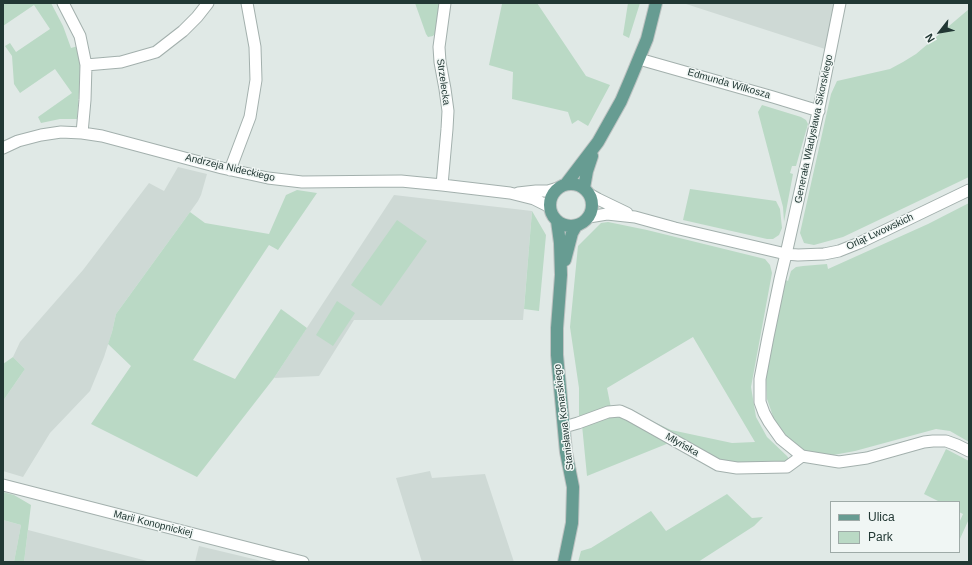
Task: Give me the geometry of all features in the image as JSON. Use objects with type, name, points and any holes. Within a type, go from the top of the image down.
[{"type":"main road","points":[[587,191],[586,171],[598,142],[621,101],[639,59],[647,39],[656,3]]},
{"type":"main road","points":[[550,207],[550,200],[553,194],[562,186],[598,142]]},
{"type":"main road","points":[[557,222],[569,227],[576,226],[586,221],[592,211],[592,200],[587,191],[579,185],[573,184],[562,186]]},
{"type":"main road","name":"Stanisława Konarskiego","points":[[550,207],[553,217],[557,222],[560,243],[561,275],[557,328],[557,355],[566,452],[573,487],[572,523],[565,561]]},
{"type":"main road","name":"Stanisława Konarskiego","points":[[561,275],[572,233],[576,226]]},
{"type":"street","points":[[63,3],[80,36],[86,65],[82,132]]},
{"type":"street","points":[[86,65],[121,62],[156,52],[183,31],[208,3]]},
{"type":"street","points":[[230,170],[250,118],[256,80],[255,47],[247,3]]},
{"type":"street","name":"Strzelecka","points":[[442,185],[448,111],[439,47],[445,3]]},
{"type":"street","name":"Generała Władysława Sikorskiego","points":[[786,254],[819,111],[840,3]]},
{"type":"street","name":"Edmunda Wilkosza","points":[[639,59],[819,111]]},
{"type":"street","name":"Andrzeja Nideckiego","points":[[3,148],[18,141],[40,135],[61,132],[82,132],[254,176],[302,182],[390,181],[442,185],[510,194],[534,199],[550,207]]},
{"type":"street","name":"Andrzeja Nideckiego","points":[[510,194],[548,191],[562,186]]},
{"type":"street","name":"Orląt Lwowskich","points":[[589,216],[607,214],[634,217],[786,254],[824,254],[839,251],[859,243],[969,190]]},
{"type":"street","name":"Orląt Lwowskich","points":[[587,191],[598,200],[634,217]]},
{"type":"street","points":[[786,254],[761,374],[760,390],[760,402],[764,413],[781,440],[802,456],[839,462],[867,458],[924,442],[933,441],[946,441],[969,451]]},
{"type":"street","name":"Młyńska","points":[[564,427],[608,412],[620,411],[718,466],[737,468],[787,467],[802,456]]},
{"type":"street","name":"Marii Konopnickiej","points":[[3,484],[303,562]]},
{"type":"shaded area","points":[[683,3],[834,3],[825,49]]},
{"type":"shaded area","points":[[178,167],[207,174],[201,195],[116,314],[104,357],[90,391],[50,433],[23,477],[3,471],[3,401],[25,369],[13,357],[20,342],[83,270],[149,183],[164,191]]},
{"type":"shaded area","points":[[394,195],[532,211],[523,320],[354,320],[319,376],[274,378]]},
{"type":"shaded area","points":[[430,471],[432,478],[485,474],[514,562],[422,562],[396,478]]},
{"type":"shaded area","points":[[3,520],[21,525],[14,562],[3,562]]},
{"type":"shaded area","points":[[28,530],[151,562],[24,562]]},
{"type":"shaded area","points":[[199,546],[266,562],[195,562]]},
{"type":"green space","points":[[3,3],[51,3],[63,26],[71,48],[78,46],[81,65],[77,119],[60,119],[41,123],[38,117],[72,93],[55,69],[20,93],[14,84],[12,56],[5,46],[10,43],[16,52],[50,29],[34,5],[3,26]]},
{"type":"green space","points":[[415,3],[441,3],[438,30],[433,36],[428,37],[426,34]]},
{"type":"green space","points":[[502,3],[537,3],[586,76],[610,85],[588,126],[578,120],[572,124],[568,112],[512,99],[513,72],[489,65]]},
{"type":"green space","points":[[628,3],[640,3],[629,38],[623,35]]},
{"type":"green space","points":[[969,9],[969,177],[843,237],[814,245],[804,243],[800,233],[831,94],[837,81],[890,69],[903,62],[916,54]]},
{"type":"green space","points":[[762,105],[801,117],[806,120],[808,124],[796,166],[792,166],[790,173],[793,174],[784,222],[783,207],[758,112]]},
{"type":"green space","points":[[690,189],[776,201],[780,209],[782,228],[779,235],[773,239],[767,239],[683,220]]},
{"type":"green space","points":[[297,190],[317,193],[278,250],[269,245],[193,360],[235,379],[281,309],[307,328],[274,378],[197,477],[91,424],[131,366],[108,344],[116,314],[190,212],[205,223],[269,234],[286,195]]},
{"type":"green space","points":[[969,203],[969,442],[950,431],[936,429],[855,451],[828,456],[807,452],[790,440],[775,422],[767,399],[766,377],[770,351],[786,280],[788,281],[791,271],[796,267],[827,264],[828,269],[928,224]]},
{"type":"green space","points":[[532,211],[546,235],[539,311],[524,309]]},
{"type":"green space","points":[[397,220],[427,241],[381,306],[351,285]]},
{"type":"green space","points":[[608,222],[765,259],[770,265],[772,273],[751,387],[756,417],[767,437],[789,459],[784,463],[770,464],[725,462],[712,457],[651,423],[652,421],[671,430],[732,443],[755,442],[693,337],[607,388],[611,408],[579,419],[579,388],[570,327],[578,246],[601,223]]},
{"type":"green space","points":[[337,301],[355,313],[333,346],[316,335]]},
{"type":"green space","points":[[13,357],[25,369],[3,401],[3,364]]},
{"type":"green space","points":[[610,416],[624,416],[669,443],[587,476],[582,425]]},
{"type":"green space","points":[[946,449],[969,461],[969,519],[960,539],[960,521],[963,514],[960,512],[960,501],[938,501],[924,494]]},
{"type":"green space","points":[[3,492],[14,495],[31,505],[24,562],[14,562],[21,525],[3,520]]},
{"type":"green space","points":[[727,494],[752,518],[763,517],[754,526],[698,562],[578,562],[581,551],[591,548],[651,511],[666,531]]}]
